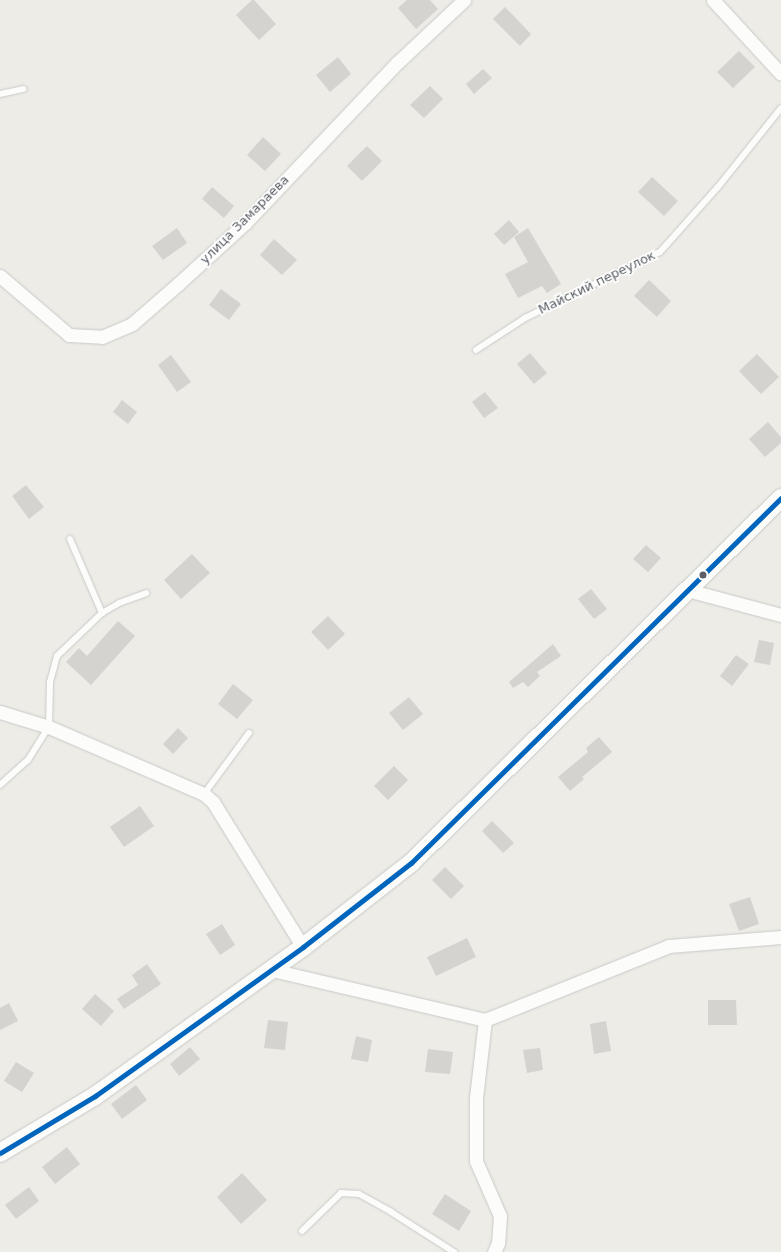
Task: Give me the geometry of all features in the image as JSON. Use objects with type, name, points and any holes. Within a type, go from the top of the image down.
[{"type":"street","name":"улица Замараева","points":[[0,276],[69,335],[102,337],[132,324],[245,223],[398,62],[464,0]]},
{"type":"street","points":[[713,0],[781,74]]},
{"type":"street","points":[[0,1153],[95,1096],[272,970],[411,863],[781,498]]},
{"type":"street","points":[[688,590],[781,615]]},
{"type":"street","points":[[0,712],[49,727],[204,794],[213,802],[303,947]]},
{"type":"street","points":[[272,970],[485,1020],[669,946],[781,937]]},
{"type":"street","points":[[485,1020],[476,1098],[476,1161],[500,1216],[498,1243],[494,1252]]},
{"type":"lane","points":[[0,94],[23,88]]},
{"type":"lane","name":"Майский переулок","points":[[476,350],[525,318],[660,252],[718,187],[781,108]]},
{"type":"lane","points":[[70,539],[102,613]]},
{"type":"lane","points":[[0,785],[28,760],[49,727],[50,682],[57,656],[102,613],[119,603],[146,593]]},
{"type":"lane","points":[[204,794],[249,733]]},
{"type":"lane","points":[[302,1231],[341,1193],[359,1194],[391,1212],[454,1252]]},
{"type":"building","points":[[252,0],[254,0],[276,24],[259,40],[236,15]]},
{"type":"building","points":[[407,0],[430,0],[438,9],[416,29],[398,8]]},
{"type":"building","points":[[505,7],[531,34],[520,46],[493,19]]},
{"type":"building","points":[[739,51],[755,67],[733,88],[717,72]]},
{"type":"building","points":[[338,57],[351,74],[330,92],[316,75]]},
{"type":"building","points":[[483,69],[492,78],[474,94],[466,84]]},
{"type":"building","points":[[430,86],[443,99],[424,118],[410,105]]},
{"type":"building","points":[[263,137],[281,154],[265,171],[247,155]]},
{"type":"building","points":[[367,146],[382,161],[362,181],[347,166]]},
{"type":"building","points":[[652,177],[678,201],[664,216],[638,192]]},
{"type":"building","points":[[212,187],[234,206],[224,218],[202,199]]},
{"type":"building","points":[[509,220],[519,232],[504,245],[494,234]]},
{"type":"building","points":[[177,228],[187,243],[163,260],[152,246]]},
{"type":"building","points":[[528,228],[561,284],[547,293],[542,286],[518,298],[505,274],[528,262],[514,237]]},
{"type":"building","points":[[274,239],[297,260],[282,275],[260,255]]},
{"type":"building","points":[[649,280],[671,301],[657,317],[634,296]]},
{"type":"building","points":[[221,289],[241,304],[229,320],[209,305]]},
{"type":"building","points":[[530,353],[547,373],[534,384],[517,364]]},
{"type":"building","points":[[757,354],[779,377],[761,394],[739,371]]},
{"type":"building","points":[[171,355],[191,382],[177,392],[158,365]]},
{"type":"building","points":[[485,392],[498,408],[484,418],[472,402]]},
{"type":"building","points":[[122,400],[137,412],[128,424],[113,412]]},
{"type":"building","points":[[768,422],[781,437],[781,443],[765,457],[749,439]]},
{"type":"building","points":[[26,485],[44,507],[29,519],[12,496]]},
{"type":"building","points":[[646,545],[661,558],[648,572],[633,559]]},
{"type":"building","points":[[192,554],[210,573],[181,599],[164,580]]},
{"type":"building","points":[[591,589],[607,609],[594,619],[578,599]]},
{"type":"building","points":[[328,616],[345,634],[328,650],[311,632]]},
{"type":"building","points":[[118,621],[135,636],[91,685],[66,662],[79,648],[87,656]]},
{"type":"building","points":[[759,640],[774,643],[770,665],[754,662]]},
{"type":"building","points":[[553,644],[561,656],[537,672],[540,676],[528,687],[523,682],[513,688],[509,682]]},
{"type":"building","points":[[736,655],[749,664],[732,686],[720,676]]},
{"type":"building","points":[[233,684],[253,700],[237,719],[218,704]]},
{"type":"building","points":[[409,697],[423,714],[403,730],[389,713]]},
{"type":"building","points":[[178,728],[188,738],[173,754],[163,744]]},
{"type":"building","points":[[599,737],[612,752],[582,777],[584,779],[570,791],[558,777],[588,752],[586,748]]},
{"type":"building","points":[[394,766],[408,780],[388,800],[374,786]]},
{"type":"building","points":[[140,806],[154,826],[124,847],[110,827]]},
{"type":"building","points":[[492,821],[514,843],[503,853],[482,831]]},
{"type":"building","points":[[445,867],[464,886],[451,899],[432,880]]},
{"type":"building","points":[[750,897],[759,924],[739,931],[729,904]]},
{"type":"building","points":[[222,924],[235,945],[220,955],[206,934]]},
{"type":"building","points":[[467,938],[476,957],[436,976],[427,957]]},
{"type":"building","points":[[147,964],[161,984],[124,1009],[117,999],[138,985],[132,975]]},
{"type":"building","points":[[95,994],[114,1011],[101,1026],[82,1009]]},
{"type":"building","points":[[708,1000],[736,1000],[737,1025],[708,1025]]},
{"type":"building","points":[[9,1003],[18,1021],[0,1030],[0,1008]]},
{"type":"building","points":[[268,1020],[288,1022],[285,1050],[264,1048]]},
{"type":"building","points":[[606,1021],[611,1051],[594,1054],[590,1024]]},
{"type":"building","points":[[356,1036],[372,1040],[368,1062],[351,1059]]},
{"type":"building","points":[[190,1047],[200,1059],[179,1076],[170,1064]]},
{"type":"building","points":[[540,1048],[543,1070],[527,1073],[523,1050]]},
{"type":"building","points":[[428,1049],[453,1052],[450,1074],[425,1072]]},
{"type":"building","points":[[16,1062],[34,1073],[22,1092],[4,1081]]},
{"type":"building","points":[[136,1085],[147,1100],[122,1119],[111,1104]]},
{"type":"building","points":[[67,1147],[80,1164],[55,1184],[42,1167]]},
{"type":"building","points":[[242,1173],[267,1200],[241,1224],[217,1197]]},
{"type":"building","points":[[29,1187],[39,1201],[16,1219],[5,1205]]},
{"type":"building","points":[[445,1194],[471,1211],[459,1231],[432,1214]]},
{"type":"transit line","points":[[0,1153],[95,1096],[303,947],[411,863],[781,498]]}]
